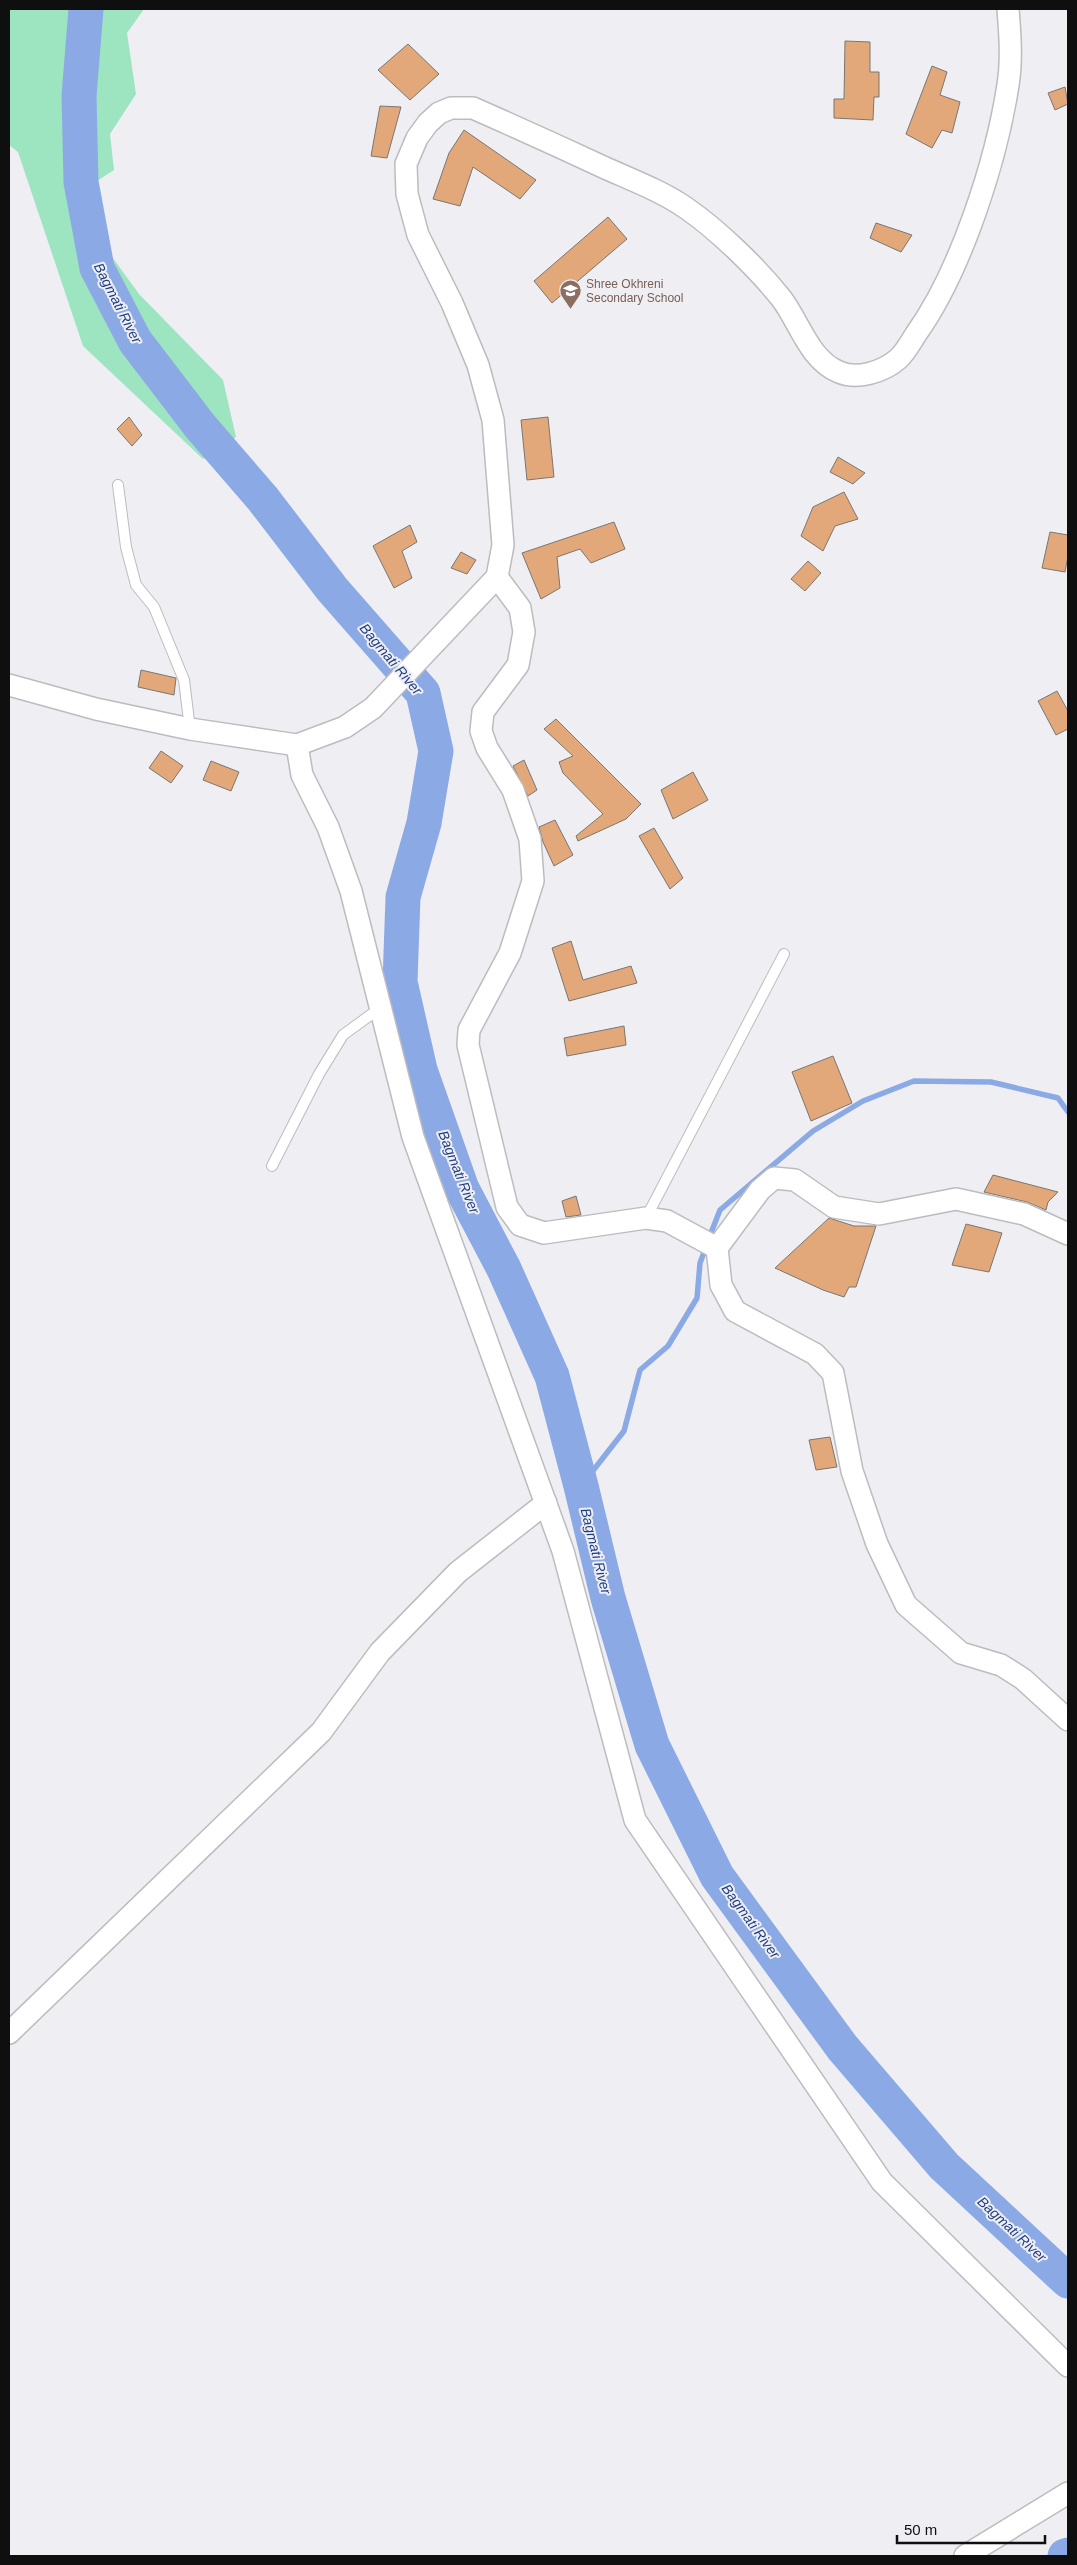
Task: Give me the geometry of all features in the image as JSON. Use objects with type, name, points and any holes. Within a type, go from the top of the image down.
[{"type":"street","points":[[9,685],[96,709],[190,729],[297,745],[345,727],[373,708],[436,644],[496,577],[503,545],[493,420],[478,365],[452,303],[418,235],[407,194],[406,164],[417,138],[428,123],[439,113],[451,108],[473,108],[647,186],[686,208],[750,263],[782,300],[806,339],[823,361],[837,372],[852,375],[867,374],[899,359],[934,309],[972,222],[998,132],[1008,84],[1011,45],[1008,9]]},
{"type":"street","points":[[496,577],[520,608],[524,632],[518,665],[483,712],[480,731],[487,748],[513,790],[530,839],[533,881],[510,953],[469,1030],[468,1045],[500,1185],[507,1207],[520,1225],[544,1233],[646,1218],[667,1222],[717,1248]]},
{"type":"street","points":[[297,745],[302,775],[328,827],[351,892],[413,1136],[563,1551],[636,1820],[882,2182],[1068,2366]]},
{"type":"street","points":[[1068,1234],[1024,1214],[956,1200],[879,1214],[834,1207],[795,1180],[774,1178],[760,1190],[717,1248],[721,1285],[735,1311],[815,1354],[833,1373],[852,1471],[877,1544],[906,1605],[961,1654],[1001,1665],[1023,1679],[1068,1720]]},
{"type":"street","points":[[9,2033],[321,1732],[380,1652],[458,1572],[546,1503]]},
{"type":"street","points":[[965,2556],[1068,2493]]},
{"type":"lane","points":[[118,485],[126,547],[136,585],[154,607],[184,680],[190,729]]},
{"type":"lane","points":[[646,1218],[784,954]]},
{"type":"lane","points":[[272,1166],[319,1074],[343,1035],[380,1008]]},
{"type":"green space","points":[[9,9],[144,9],[127,33],[136,94],[110,134],[114,170],[91,185],[95,213],[107,250],[139,294],[223,380],[236,437],[203,459],[83,346],[18,152],[9,145]]},
{"type":"building","points":[[845,41],[870,42],[870,72],[879,72],[879,97],[874,97],[873,120],[834,118],[834,99],[844,99]]},
{"type":"building","points":[[408,44],[439,74],[410,100],[378,70]]},
{"type":"building","points":[[932,66],[947,72],[940,95],[960,102],[952,133],[942,130],[932,148],[906,134]]},
{"type":"building","points":[[1065,87],[1068,104],[1055,110],[1048,93]]},
{"type":"building","points":[[380,106],[401,107],[387,158],[371,156]]},
{"type":"building","points":[[464,130],[536,180],[520,199],[473,167],[460,206],[433,199],[449,153]]},
{"type":"building","points":[[608,217],[627,239],[552,303],[534,281]]},
{"type":"building","points":[[876,223],[912,235],[901,252],[870,238]]},
{"type":"building","points":[[129,417],[142,435],[132,446],[117,429]]},
{"type":"building","points":[[548,417],[554,477],[527,480],[521,420]]},
{"type":"building","points":[[838,457],[865,473],[853,484],[830,472]]},
{"type":"building","points":[[844,492],[858,519],[835,526],[823,551],[801,536],[813,507]]},
{"type":"building","points":[[614,522],[625,549],[591,563],[580,549],[557,557],[560,588],[541,599],[522,553]]},
{"type":"building","points":[[410,525],[417,542],[402,551],[412,578],[394,588],[373,546]]},
{"type":"building","points":[[1050,532],[1068,535],[1068,556],[1065,572],[1042,568]]},
{"type":"building","points":[[461,552],[476,560],[467,574],[451,568]]},
{"type":"building","points":[[808,561],[821,573],[805,591],[791,579]]},
{"type":"building","points":[[141,670],[176,678],[174,695],[138,687]]},
{"type":"building","points":[[1057,691],[1068,711],[1068,729],[1056,735],[1038,701]]},
{"type":"building","points":[[556,719],[641,804],[626,819],[578,841],[576,836],[603,814],[563,773],[559,762],[573,756],[544,729]]},
{"type":"building","points":[[161,751],[183,766],[171,783],[149,768]]},
{"type":"building","points":[[524,760],[537,790],[528,796],[513,766]]},
{"type":"building","points":[[211,761],[239,772],[231,791],[203,780]]},
{"type":"building","points":[[693,772],[708,800],[673,819],[661,790]]},
{"type":"building","points":[[555,820],[573,855],[554,866],[543,842],[539,827]]},
{"type":"building","points":[[654,828],[683,878],[670,889],[639,836]]},
{"type":"building","points":[[571,941],[583,980],[631,966],[637,983],[569,1001],[552,948]]},
{"type":"building","points":[[624,1026],[626,1045],[567,1056],[564,1038]]},
{"type":"building","points":[[833,1056],[852,1103],[811,1121],[792,1072]]},
{"type":"building","points":[[993,1175],[1058,1192],[1048,1202],[1046,1210],[1027,1202],[984,1192]]},
{"type":"building","points":[[576,1196],[581,1215],[566,1217],[562,1201]]},
{"type":"building","points":[[829,1218],[854,1226],[876,1226],[856,1287],[849,1287],[844,1297],[823,1290],[775,1268]]},
{"type":"building","points":[[966,1224],[1002,1233],[989,1272],[952,1265]]},
{"type":"building","points":[[830,1437],[837,1467],[816,1470],[809,1440]]},
{"type":"waterway","name":"Bagmati River","points":[[86,9],[79,96],[81,182],[97,268],[135,341],[200,426],[263,499],[332,589],[423,693],[436,751],[424,823],[403,897],[400,982],[420,1070],[462,1189],[504,1269],[552,1376],[608,1598],[652,1745],[717,1876],[842,2047],[944,2166],[1068,2281]]},
{"type":"waterway","points":[[709,1238],[720,1210],[813,1131],[863,1101],[914,1081],[991,1082],[1058,1098],[1068,1112]]},
{"type":"waterway","points":[[581,1486],[624,1431],[640,1370],[668,1346],[697,1298],[700,1263],[706,1247]]},
{"type":"place","name":"Shree Okhreni Secondary School","points":[[570,310]]}]
